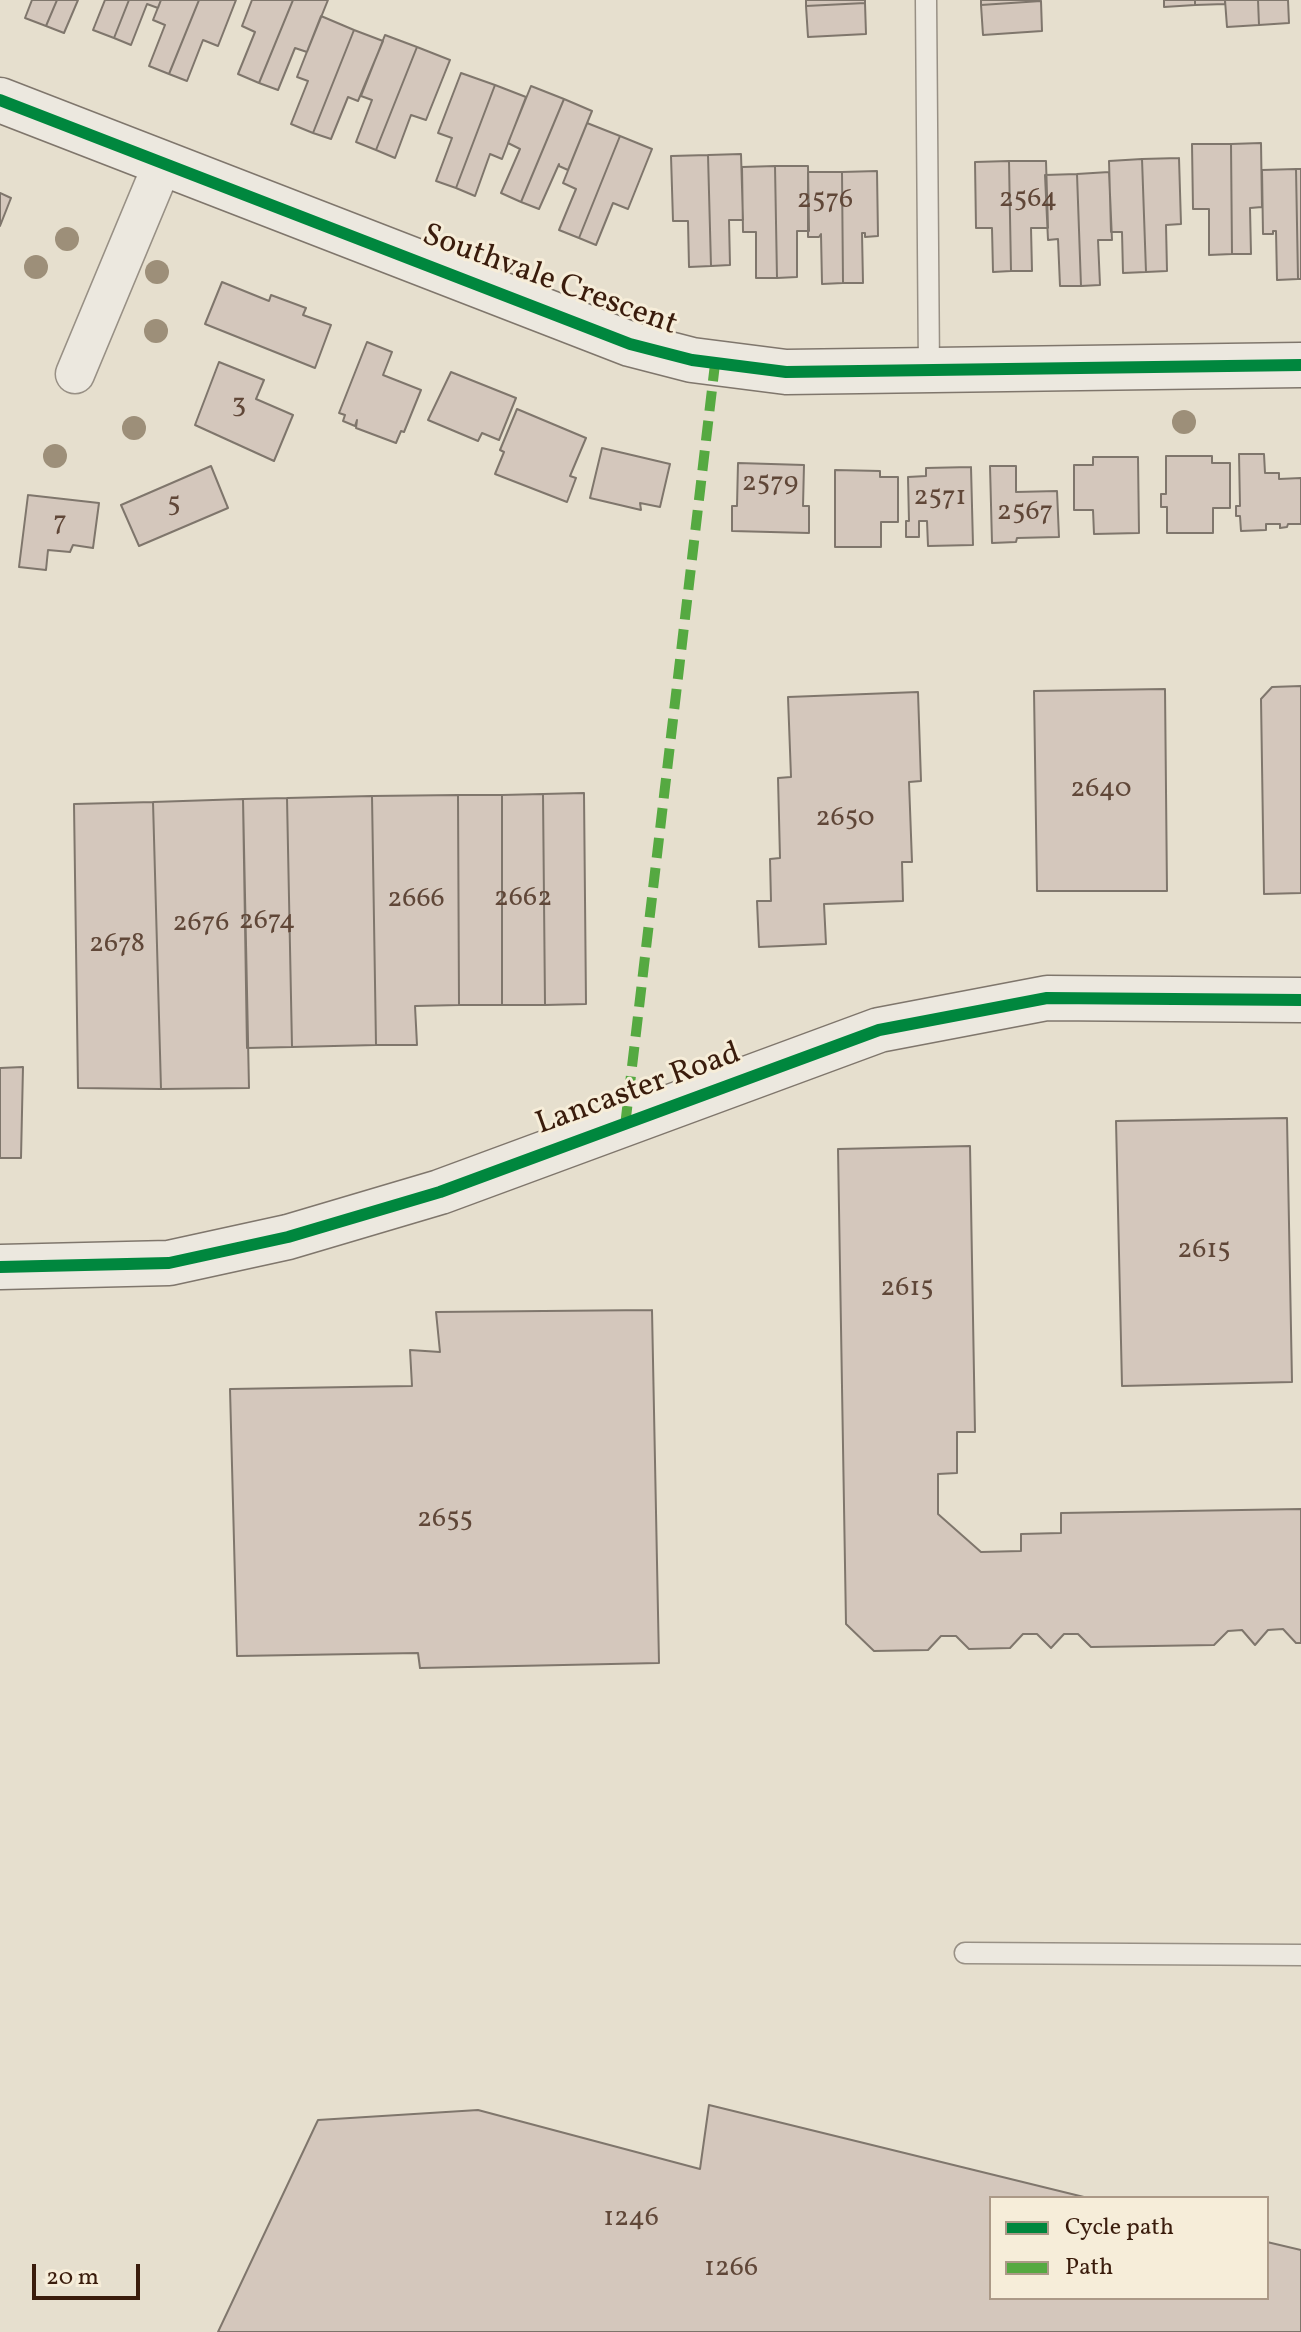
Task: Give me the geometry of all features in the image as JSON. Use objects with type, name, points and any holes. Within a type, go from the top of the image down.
[{"type":"street","name":"Southvale Crescent","points":[[0,100],[630,344],[715,364],[786,372],[1301,365]]},
{"type":"street","points":[[75,374],[163,163]]},
{"type":"street","name":"Lancaster Road","points":[[0,1267],[169,1263],[288,1237],[440,1192],[879,1030],[1047,998],[1301,1000]]},
{"type":"lane","points":[[926,0],[929,370]]},
{"type":"lane","points":[[965,1953],[1301,1955]]},
{"type":"building","points":[[32,0],[57,0],[46,26],[25,18]]},
{"type":"building","points":[[57,0],[78,0],[64,33],[46,26]]},
{"type":"building","points":[[105,0],[129,0],[114,38],[93,30]]},
{"type":"building","points":[[129,0],[161,0],[158,8],[147,4],[131,45],[114,38]]},
{"type":"building","points":[[161,0],[199,0],[169,74],[149,66],[165,25],[153,20]]},
{"type":"building","points":[[199,0],[236,0],[218,46],[203,40],[187,81],[169,74]]},
{"type":"building","points":[[252,0],[293,0],[259,83],[238,74],[255,32],[242,26]]},
{"type":"building","points":[[293,0],[328,0],[307,52],[295,48],[278,90],[259,83]]},
{"type":"building","points":[[806,0],[865,0],[865,3],[806,6]]},
{"type":"building","points":[[981,0],[1040,0],[1041,1],[981,5]]},
{"type":"building","points":[[1164,0],[1195,0],[1195,5],[1164,7]]},
{"type":"building","points":[[1195,0],[1225,0],[1225,4],[1195,5]]},
{"type":"building","points":[[1225,0],[1258,0],[1259,25],[1227,27]]},
{"type":"building","points":[[1258,0],[1288,0],[1289,23],[1259,25]]},
{"type":"building","points":[[1041,1],[1042,31],[983,35],[981,5]]},
{"type":"building","points":[[865,3],[866,34],[808,37],[806,6]]},
{"type":"building","points":[[321,16],[354,30],[313,133],[291,124],[308,81],[297,77]]},
{"type":"building","points":[[354,30],[383,41],[358,101],[348,97],[331,139],[313,133]]},
{"type":"building","points":[[385,35],[417,47],[376,150],[356,142],[372,100],[361,96]]},
{"type":"building","points":[[417,47],[450,60],[426,120],[411,115],[395,158],[376,150]]},
{"type":"building","points":[[461,73],[495,85],[456,188],[436,181],[452,138],[438,133]]},
{"type":"building","points":[[495,85],[526,97],[502,159],[490,154],[475,196],[456,188]]},
{"type":"building","points":[[531,86],[564,99],[521,202],[501,193],[520,149],[508,143]]},
{"type":"building","points":[[564,99],[592,111],[568,170],[559,164],[539,209],[521,202]]},
{"type":"building","points":[[587,123],[620,136],[579,238],[559,230],[576,189],[563,183]]},
{"type":"building","points":[[620,136],[652,149],[628,209],[613,203],[596,245],[579,238]]},
{"type":"building","points":[[1261,143],[1262,207],[1250,208],[1251,254],[1232,254],[1231,144]]},
{"type":"building","points":[[1192,144],[1231,144],[1232,254],[1209,255],[1209,209],[1193,209]]},
{"type":"building","points":[[741,154],[743,220],[729,220],[730,265],[711,266],[708,155]]},
{"type":"building","points":[[708,155],[711,266],[689,267],[688,221],[673,221],[671,156]]},
{"type":"building","points":[[1179,158],[1181,224],[1166,225],[1167,271],[1146,272],[1142,159]]},
{"type":"building","points":[[1142,159],[1146,272],[1123,273],[1122,232],[1111,232],[1109,161]]},
{"type":"building","points":[[1009,161],[1046,161],[1048,228],[1031,228],[1032,271],[1011,271]]},
{"type":"building","points":[[1009,161],[1011,271],[993,272],[992,228],[976,228],[975,162]]},
{"type":"building","points":[[775,166],[777,278],[756,278],[756,232],[743,232],[742,167]]},
{"type":"building","points":[[775,166],[808,166],[809,231],[797,231],[797,277],[777,278]]},
{"type":"building","points":[[1296,169],[1301,169],[1301,279],[1298,279]]},
{"type":"building","points":[[1296,169],[1298,279],[1277,280],[1276,231],[1263,234],[1262,170]]},
{"type":"building","points":[[877,171],[878,236],[865,237],[862,233],[863,283],[843,283],[842,172]]},
{"type":"building","points":[[808,172],[842,172],[843,283],[822,284],[821,234],[819,237],[808,237]]},
{"type":"building","points":[[1109,172],[1112,240],[1098,240],[1100,285],[1081,286],[1077,174]]},
{"type":"building","points":[[1077,174],[1081,286],[1060,286],[1058,239],[1048,240],[1045,175]]},
{"type":"building","points":[[0,193],[11,198],[0,226]]},
{"type":"building","points":[[222,282],[269,301],[271,295],[306,308],[303,315],[331,325],[315,368],[205,324]]},
{"type":"building","points":[[367,342],[392,352],[383,375],[421,390],[404,432],[401,431],[396,443],[356,428],[357,420],[355,426],[343,421],[345,415],[339,413]]},
{"type":"building","points":[[219,362],[264,380],[256,399],[293,415],[274,461],[195,425]]},
{"type":"building","points":[[451,372],[516,398],[499,440],[482,433],[478,441],[428,420]]},
{"type":"building","points":[[517,409],[586,438],[570,476],[576,478],[567,502],[495,474],[504,452],[500,450]]},
{"type":"building","points":[[602,448],[670,464],[660,507],[640,503],[641,510],[590,498]]},
{"type":"building","points":[[1239,454],[1264,454],[1265,473],[1279,473],[1279,479],[1301,478],[1301,524],[1288,524],[1280,528],[1280,524],[1266,524],[1266,530],[1241,531],[1240,516],[1236,516],[1236,506],[1240,506]]},
{"type":"building","points":[[1166,456],[1212,456],[1212,463],[1230,463],[1230,508],[1213,508],[1213,533],[1167,533],[1167,507],[1161,507],[1161,494],[1166,494]]},
{"type":"building","points":[[1093,457],[1138,457],[1139,533],[1094,534],[1093,510],[1074,510],[1074,465],[1093,465]]},
{"type":"building","points":[[738,463],[804,465],[803,506],[809,506],[809,533],[732,531],[732,506],[737,506]]},
{"type":"building","points":[[211,466],[228,508],[139,546],[121,505]]},
{"type":"building","points":[[990,466],[1016,466],[1016,492],[1057,491],[1059,537],[1017,538],[1016,542],[992,543]]},
{"type":"building","points":[[971,467],[973,545],[928,546],[927,521],[919,521],[919,537],[906,537],[906,521],[909,521],[908,477],[926,476],[926,468]]},
{"type":"building","points":[[835,470],[880,471],[880,477],[898,477],[898,522],[881,522],[881,547],[835,547]]},
{"type":"building","points":[[28,495],[99,503],[93,548],[73,545],[70,552],[48,550],[46,570],[19,567]]},
{"type":"building","points":[[1301,686],[1301,893],[1264,894],[1261,699],[1272,687]]},
{"type":"building","points":[[1165,689],[1167,891],[1037,891],[1034,691]]},
{"type":"building","points":[[918,692],[921,781],[909,782],[912,862],[902,862],[903,901],[824,904],[826,944],[759,947],[757,901],[771,901],[770,859],[780,858],[778,778],[791,777],[788,697]]},
{"type":"building","points":[[584,793],[586,1004],[545,1005],[543,794]]},
{"type":"building","points":[[543,794],[545,1005],[502,1005],[502,795]]},
{"type":"building","points":[[458,795],[459,1005],[415,1006],[417,1045],[376,1045],[372,796]]},
{"type":"building","points":[[458,795],[502,795],[502,1005],[459,1005]]},
{"type":"building","points":[[372,796],[376,1045],[292,1047],[287,798]]},
{"type":"building","points":[[287,798],[292,1047],[247,1048],[243,799]]},
{"type":"building","points":[[243,799],[249,1088],[161,1089],[153,802]]},
{"type":"building","points":[[153,802],[161,1089],[78,1088],[74,804]]},
{"type":"building","points":[[23,1067],[21,1158],[0,1158],[0,1068]]},
{"type":"building","points":[[1287,1118],[1292,1382],[1122,1386],[1116,1121]]},
{"type":"building","points":[[970,1146],[975,1432],[957,1432],[957,1473],[938,1474],[938,1514],[981,1552],[1021,1551],[1021,1534],[1061,1533],[1061,1513],[1301,1509],[1301,1643],[1296,1643],[1283,1629],[1268,1630],[1255,1645],[1242,1630],[1228,1631],[1214,1645],[1091,1647],[1078,1634],[1064,1634],[1051,1648],[1037,1634],[1023,1634],[1010,1648],[969,1649],[956,1636],[941,1636],[928,1650],[874,1651],[846,1624],[838,1149]]},
{"type":"building","points":[[652,1310],[659,1663],[420,1668],[418,1653],[237,1656],[230,1389],[412,1386],[410,1350],[440,1352],[436,1312]]},
{"type":"building","points":[[709,2105],[1080,2196],[989,2196],[989,2300],[1269,2300],[1269,2242],[1301,2250],[1301,2332],[218,2332],[318,2120],[478,2110],[700,2169]]},
{"type":"marked path","points":[[625,1126],[715,364]]},
{"type":"cycle path","points":[[0,100],[630,344],[692,360],[786,372],[1301,365]]},
{"type":"cycle path","points":[[0,1267],[169,1263],[288,1237],[440,1192],[879,1030],[1047,998],[1301,1000]]}]
